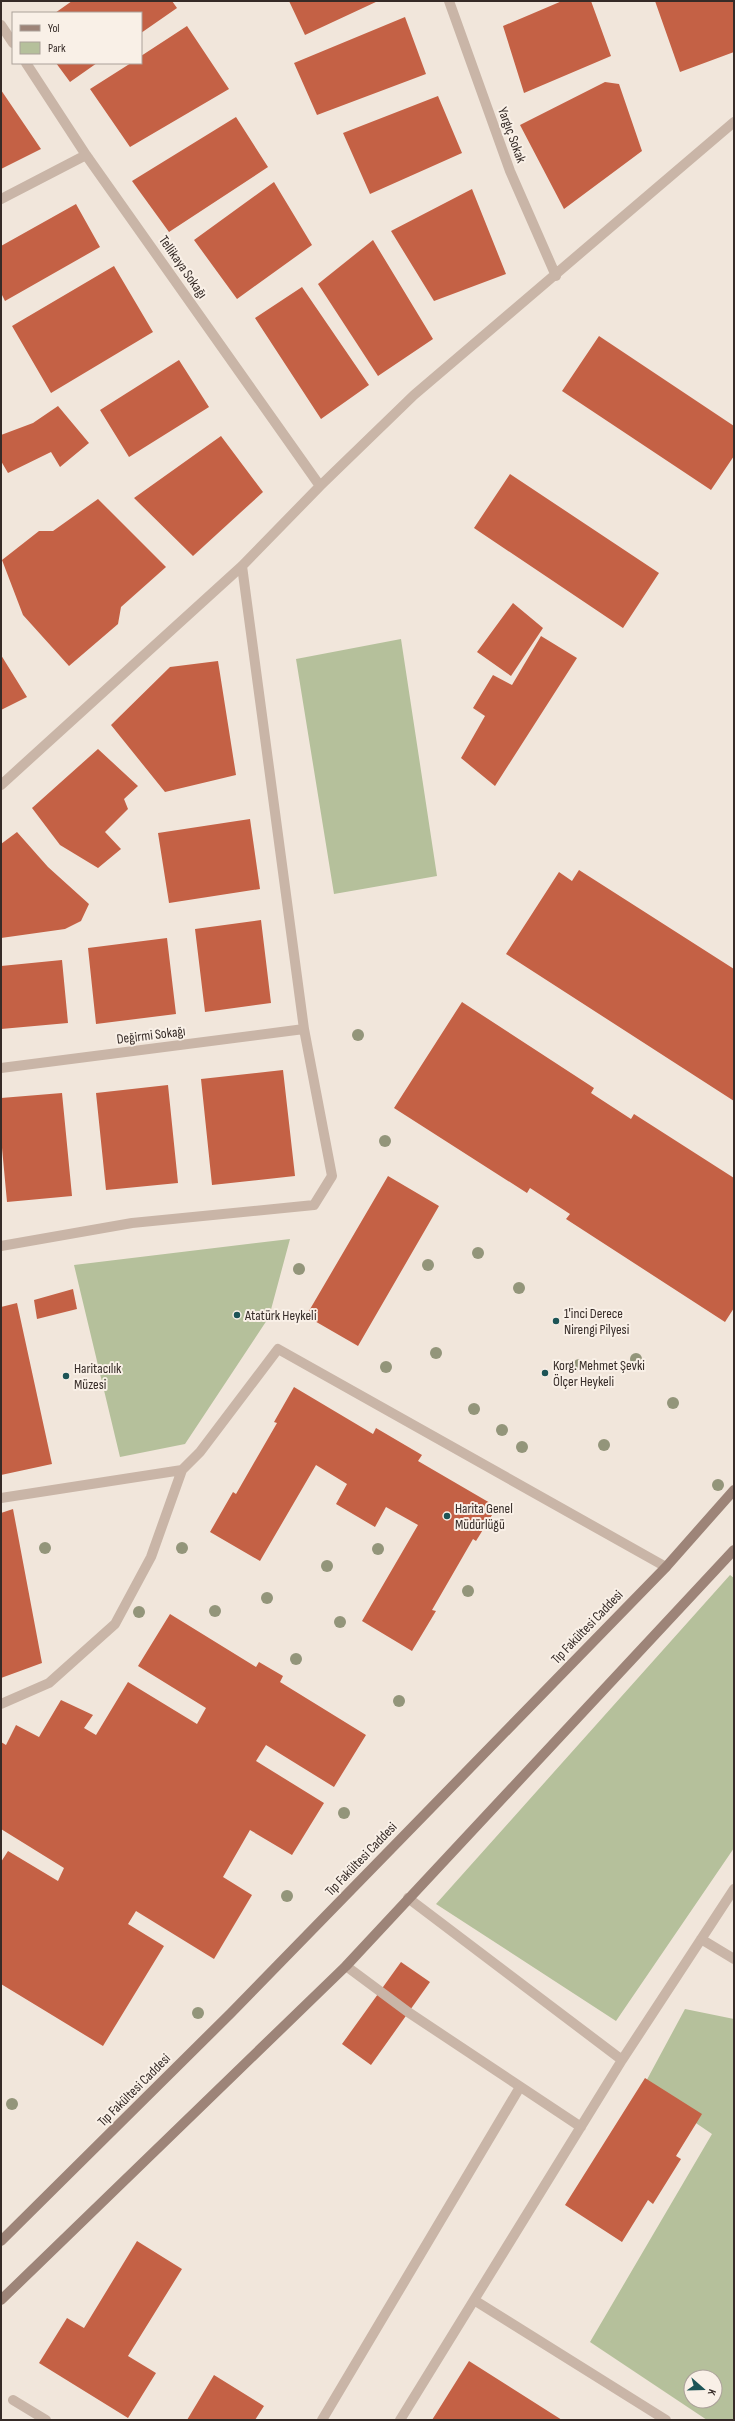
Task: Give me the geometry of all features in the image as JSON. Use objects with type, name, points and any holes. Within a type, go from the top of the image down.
[{"type":"main road","name":"Tıp Fakültesi Caddesi","points":[[1,2241],[231,2014],[666,1567],[734,1490]]},
{"type":"main road","points":[[1,2300],[346,1966],[734,1550]]},
{"type":"street","name":"Yargıç Sokak","points":[[450,1],[510,171],[556,276]]},
{"type":"street","points":[[1,25],[12,42]]},
{"type":"street","points":[[27,64],[228,366],[320,486]]},
{"type":"street","points":[[1,786],[242,566],[320,486],[414,395],[556,276],[734,122]]},
{"type":"street","points":[[1,199],[86,155]]},
{"type":"street","points":[[1,1246],[132,1223],[314,1205],[332,1176],[304,1029],[242,566]]},
{"type":"street","name":"Değirmi Sokağı","points":[[1,1068],[304,1029]]},
{"type":"street","points":[[1,1704],[49,1683],[115,1624],[151,1557],[182,1470],[200,1452],[278,1349],[666,1567]]},
{"type":"street","points":[[1,1498],[182,1470]]},
{"type":"street","points":[[400,2420],[622,2060],[734,1888]]},
{"type":"street","points":[[408,1898],[622,2060]]},
{"type":"street","points":[[701,1939],[734,1959]]},
{"type":"street","points":[[346,1966],[408,2012],[581,2127]]},
{"type":"street","points":[[322,2420],[520,2087]]},
{"type":"street","points":[[474,2300],[666,2420]]},
{"type":"street","points":[[14,2400],[46,2420]]},
{"type":"green space","points":[[401,639],[437,876],[334,894],[296,659]]},
{"type":"green space","points":[[290,1239],[269,1317],[185,1444],[120,1457],[74,1265]]},
{"type":"green space","points":[[730,1575],[734,1578],[734,1848],[616,2021],[436,1904]]},
{"type":"green space","points":[[685,2009],[734,2019],[734,2420],[707,2420],[690,2409],[723,2409],[723,2369],[683,2369],[683,2404],[590,2342],[712,2134],[643,2087]]},
{"type":"building","points":[[72,1],[172,1],[177,8],[142,32],[142,12],[56,12]]},
{"type":"building","points":[[289,1],[378,1],[305,35]]},
{"type":"building","points":[[562,1],[591,1],[611,56],[524,93],[503,26]]},
{"type":"building","points":[[655,1],[734,1],[734,52],[680,72]]},
{"type":"building","points":[[405,17],[426,74],[317,115],[294,63]]},
{"type":"building","points":[[187,26],[229,89],[130,147],[90,89],[129,64],[142,64],[142,55]]},
{"type":"building","points":[[57,64],[96,64],[70,82]]},
{"type":"building","points":[[605,82],[619,84],[642,151],[564,209],[520,125]]},
{"type":"building","points":[[1,90],[41,149],[1,169]]},
{"type":"building","points":[[438,96],[462,153],[370,194],[343,133]]},
{"type":"building","points":[[236,117],[268,167],[169,232],[132,181]]},
{"type":"building","points":[[274,182],[312,245],[237,299],[194,240]]},
{"type":"building","points":[[472,189],[506,274],[434,301],[391,231]]},
{"type":"building","points":[[76,204],[100,247],[5,301],[1,293],[1,246]]},
{"type":"building","points":[[373,240],[433,339],[378,376],[318,284]]},
{"type":"building","points":[[114,266],[153,332],[51,393],[12,326]]},
{"type":"building","points":[[302,287],[369,385],[321,419],[255,318]]},
{"type":"building","points":[[599,336],[734,426],[734,456],[711,490],[562,391]]},
{"type":"building","points":[[179,360],[209,407],[129,457],[100,410]]},
{"type":"building","points":[[58,406],[89,443],[60,467],[51,452],[8,473],[1,461],[1,435],[33,423]]},
{"type":"building","points":[[221,436],[263,492],[193,556],[134,498]]},
{"type":"building","points":[[510,474],[659,573],[623,628],[474,528]]},
{"type":"building","points":[[98,499],[166,567],[121,607],[118,624],[69,666],[23,615],[2,560],[39,531],[53,531]]},
{"type":"building","points":[[513,603],[543,628],[511,676],[477,652]]},
{"type":"building","points":[[541,636],[577,658],[495,786],[461,758],[485,716],[473,708],[493,675],[512,685]]},
{"type":"building","points":[[1,655],[27,697],[1,710]]},
{"type":"building","points":[[218,661],[236,775],[165,792],[111,725],[170,667]]},
{"type":"building","points":[[98,749],[138,786],[124,799],[128,809],[105,832],[121,849],[98,868],[60,845],[32,808]]},
{"type":"building","points":[[250,819],[260,889],[169,903],[158,833]]},
{"type":"building","points":[[17,832],[48,867],[89,904],[81,921],[65,929],[1,938],[1,844]]},
{"type":"building","points":[[579,870],[734,969],[734,1101],[506,954],[559,872],[572,881]]},
{"type":"building","points":[[261,920],[271,1003],[205,1012],[195,929]]},
{"type":"building","points":[[167,938],[176,1014],[96,1024],[88,948]]},
{"type":"building","points":[[62,960],[68,1023],[1,1029],[1,966]]},
{"type":"building","points":[[462,1002],[594,1088],[591,1093],[631,1119],[634,1114],[734,1178],[734,1308],[725,1322],[566,1219],[570,1214],[530,1188],[527,1193],[394,1108]]},
{"type":"building","points":[[283,1070],[295,1176],[212,1185],[201,1079]]},
{"type":"building","points":[[168,1085],[178,1183],[106,1190],[96,1093]]},
{"type":"building","points":[[62,1093],[72,1196],[7,1202],[1,1137],[1,1098]]},
{"type":"building","points":[[388,1176],[439,1206],[358,1346],[306,1316]]},
{"type":"building","points":[[73,1289],[77,1309],[37,1319],[34,1300]]},
{"type":"building","points":[[17,1303],[52,1464],[1,1475],[1,1307]]},
{"type":"building","name":"Harita Genel Müdürlüğü","points":[[294,1387],[373,1434],[376,1428],[422,1455],[418,1461],[497,1507],[476,1541],[473,1539],[432,1610],[436,1611],[412,1651],[362,1621],[418,1525],[386,1507],[375,1527],[336,1504],[347,1484],[316,1465],[260,1561],[210,1532],[233,1492],[236,1494],[277,1423],[274,1422]]},
{"type":"building","points":[[13,1509],[42,1663],[1,1678],[1,1513]]},
{"type":"building","points":[[170,1614],[256,1667],[259,1662],[283,1676],[280,1682],[366,1735],[334,1787],[266,1745],[256,1761],[324,1803],[292,1855],[250,1830],[223,1877],[252,1895],[214,1959],[136,1911],[128,1924],[164,1946],[103,2046],[1,1984],[1,1862],[8,1851],[58,1881],[64,1868],[1,1829],[1,1742],[6,1745],[16,1725],[39,1737],[61,1700],[93,1715],[84,1728],[96,1735],[128,1682],[197,1724],[206,1708],[138,1666]]},
{"type":"building","points":[[401,1962],[430,1982],[371,2065],[342,2044]]},
{"type":"building","points":[[645,2078],[702,2114],[676,2156],[681,2159],[653,2204],[648,2200],[622,2242],[565,2205]]},
{"type":"building","points":[[137,2241],[182,2269],[128,2356],[156,2373],[128,2418],[39,2363],[67,2318],[84,2328]]},
{"type":"building","points":[[469,2361],[562,2420],[432,2420]]},
{"type":"building","points":[[214,2375],[264,2406],[255,2420],[187,2420]]},
{"type":"place","name":"Atatürk Heykeli","points":[[237,1315]]},
{"type":"place","name":"1'inci Derece Nirengi Pilyesi","points":[[556,1321]]},
{"type":"place","name":"Korg. Mehmet Şevki Ölçer Heykeli","points":[[545,1373]]},
{"type":"place","name":"Haritacılık Müzesi","points":[[66,1376]]},
{"type":"place","name":"Harita Genel Müdürlüğü","points":[[447,1516]]}]
